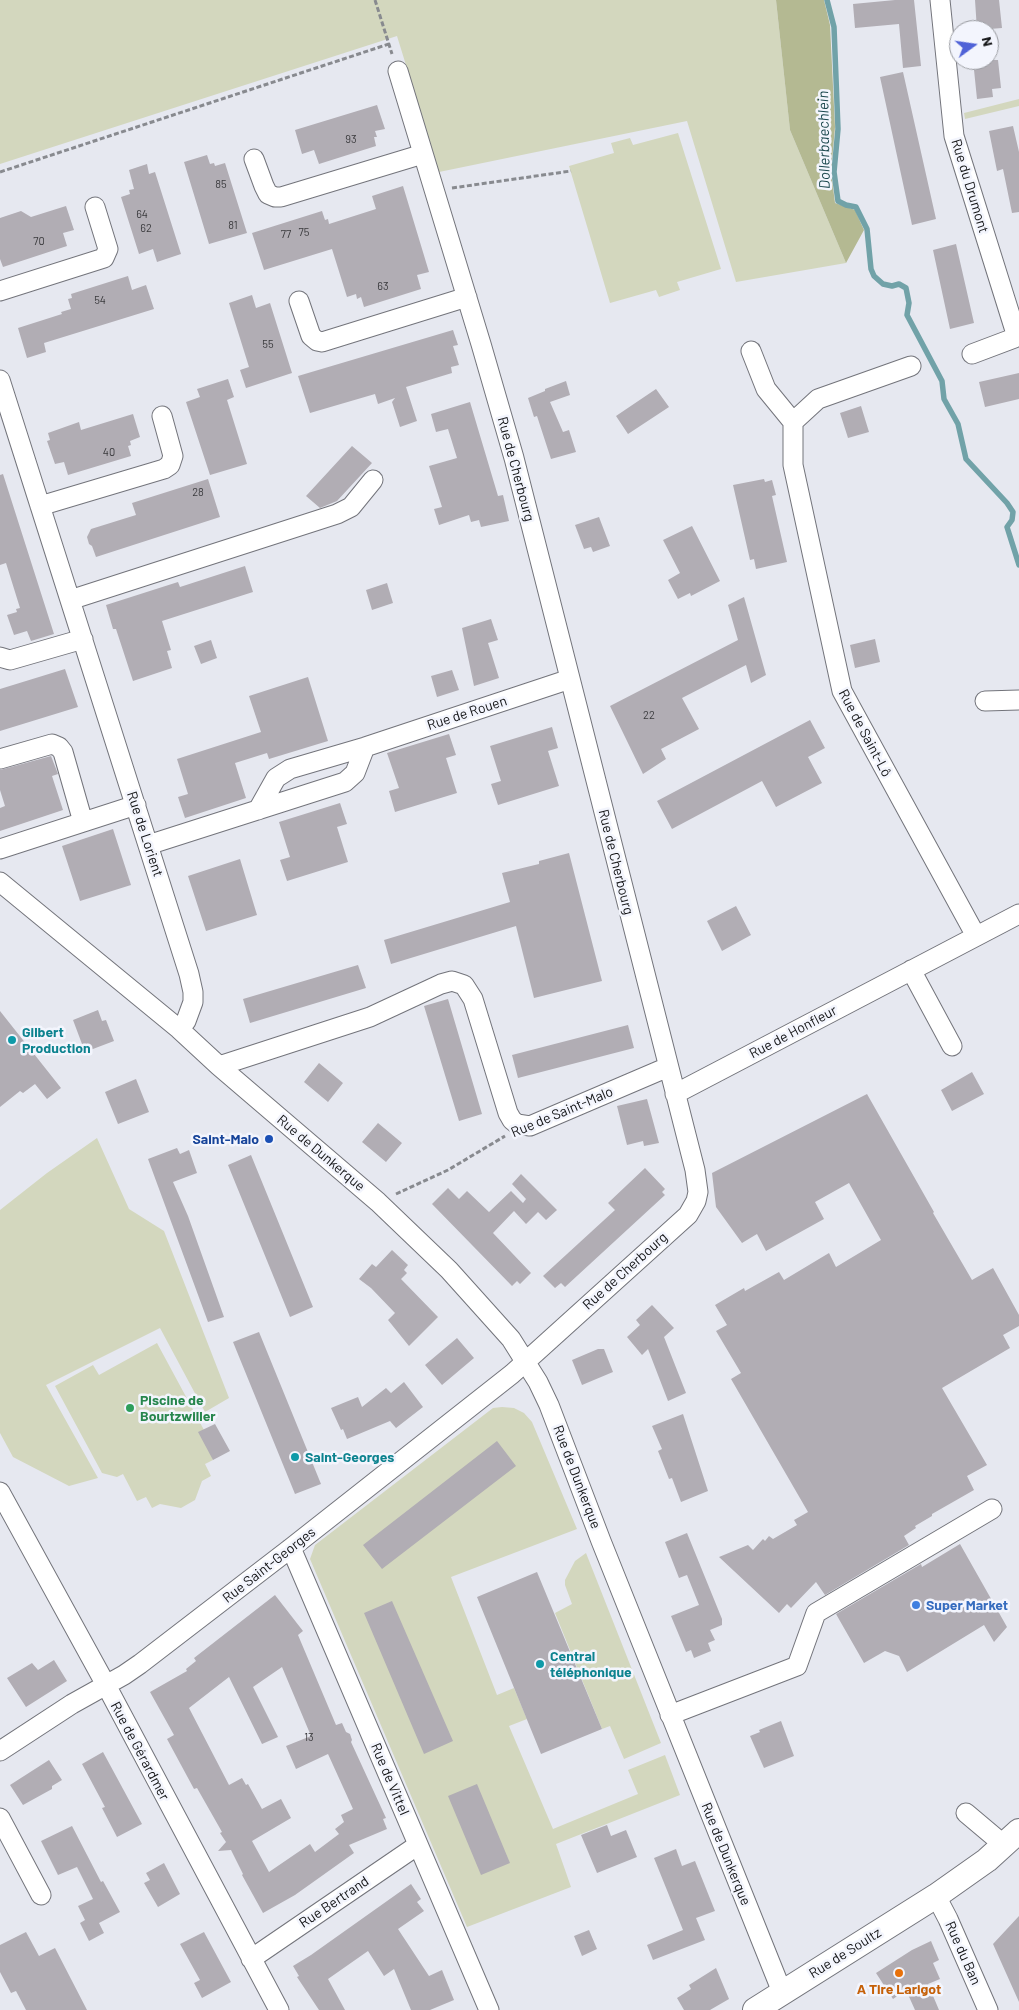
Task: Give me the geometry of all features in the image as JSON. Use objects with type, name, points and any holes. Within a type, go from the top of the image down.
[{"type":"main road","name":"Rue de Soultz","points":[[755,2010],[936,1896],[987,1860],[1011,1838]]},
{"type":"street","name":"Rue du Drumont","points":[[940,0],[954,136],[1018,337],[972,354]]},
{"type":"street","name":"Rue de Cherbourg","points":[[398,71],[512,449],[698,1192],[694,1208],[526,1362]]},
{"type":"street","points":[[254,159],[268,194],[281,197],[423,154]]},
{"type":"street","points":[[0,291],[104,258],[108,249],[95,207]]},
{"type":"street","points":[[299,302],[311,336],[317,341],[322,342],[467,297]]},
{"type":"street","points":[[752,351],[766,389],[793,422],[818,399],[911,366]]},
{"type":"street","name":"Rue de Lorient","points":[[0,380],[175,928],[193,992],[190,1010],[179,1029]]},
{"type":"street","points":[[40,506],[164,469],[170,465],[172,456],[162,416]]},
{"type":"street","name":"Rue de Saint-Lô","points":[[793,422],[794,465],[842,691],[976,936]]},
{"type":"street","points":[[70,600],[337,514],[351,507],[373,480]]},
{"type":"street","points":[[0,657],[10,660],[83,639]]},
{"type":"street","name":"Rue de Rouen","points":[[258,810],[269,788],[281,773],[570,679]]},
{"type":"street","points":[[985,701],[1019,700]]},
{"type":"street","points":[[0,760],[52,744],[60,747],[83,822]]},
{"type":"street","points":[[148,845],[345,782],[355,773],[365,747]]},
{"type":"street","points":[[0,849],[136,805]]},
{"type":"street","name":"Rue de Dunkerque","points":[[0,882],[179,1029],[218,1066],[378,1202],[476,1297],[511,1338],[549,1404],[670,1715],[782,1992]]},
{"type":"street","name":"Rue de Honfleur","points":[[675,1094],[1019,914]]},
{"type":"street","points":[[911,970],[952,1046]]},
{"type":"street","points":[[218,1066],[370,1017],[441,984],[458,982],[464,986],[473,999],[508,1113],[512,1120],[522,1126]]},
{"type":"street","name":"Rue de Saint-Malo","points":[[522,1126],[530,1126],[668,1067]]},
{"type":"street","name":"Rue Saint-Georges","points":[[0,1751],[72,1704],[140,1664],[291,1548],[526,1362]]},
{"type":"street","name":"Rue de Gérardmer","points":[[0,1492],[7,1524],[106,1685],[279,2010]]},
{"type":"street","points":[[670,1715],[797,1666],[816,1613],[992,1509]]},
{"type":"street","name":"Rue de Vittel","points":[[291,1548],[488,2010]]},
{"type":"street","points":[[966,1813],[1011,1838]]},
{"type":"street","points":[[0,1818],[40,1895]]},
{"type":"street","name":"Rue Bertrand","points":[[251,1959],[418,1845]]},
{"type":"street","name":"Rue du Ban","points":[[936,1896],[988,2010]]},
{"type":"path","points":[[0,172],[389,44],[375,0]]},
{"type":"path","points":[[434,191],[570,171]]},
{"type":"path","name":"Rue de Saint-Malo","points":[[378,1202],[448,1170],[522,1126]]},
{"type":"green space","points":[[0,0],[776,0],[790,130],[846,263],[736,282],[687,121],[439,172],[397,36],[0,164]]},
{"type":"green space","points":[[776,0],[824,0],[830,25],[835,127],[831,172],[835,203],[855,210],[864,230],[846,263],[790,130]]},
{"type":"green space","points":[[1019,99],[1019,106],[965,119],[964,113]]},
{"type":"green space","points":[[678,133],[721,269],[677,282],[680,290],[659,297],[656,290],[610,303],[569,166],[614,153],[611,143],[630,138],[633,145]]},
{"type":"green space","points":[[97,1138],[129,1209],[164,1231],[229,1398],[205,1412],[160,1328],[46,1385],[98,1478],[69,1486],[13,1457],[0,1433],[0,1210],[47,1173]]},
{"type":"green space","name":"Piscine de Bourtzwiller","points":[[157,1343],[204,1430],[213,1460],[205,1464],[211,1476],[202,1481],[195,1500],[181,1508],[160,1504],[152,1508],[146,1497],[137,1501],[123,1474],[117,1477],[102,1473],[55,1386],[93,1365],[99,1375]]},
{"type":"green space","points":[[493,1408],[514,1408],[524,1413],[532,1422],[577,1529],[451,1577],[497,1695],[514,1688],[527,1719],[509,1726],[553,1829],[638,1794],[628,1770],[665,1755],[680,1795],[556,1844],[571,1887],[467,1927],[310,1559],[315,1545]]},
{"type":"green space","points":[[586,1553],[661,1743],[624,1759],[610,1726],[602,1729],[555,1613],[572,1604],[565,1580],[575,1561]]},
{"type":"building","points":[[914,0],[921,66],[903,68],[899,24],[855,28],[853,4]]},
{"type":"building","points":[[975,0],[999,0],[1002,28],[999,28],[999,20],[976,20]]},
{"type":"building","points":[[999,69],[1001,88],[992,89],[993,97],[977,99],[974,70]]},
{"type":"building","points":[[903,72],[936,219],[912,225],[880,77]]},
{"type":"building","points":[[377,105],[385,129],[375,131],[377,137],[374,137],[376,146],[319,164],[314,150],[302,154],[295,130]]},
{"type":"building","points":[[1013,126],[1019,152],[1019,212],[1012,213],[1003,169],[997,171],[989,131]]},
{"type":"building","points":[[207,155],[210,164],[214,163],[215,166],[225,163],[247,233],[209,244],[184,162]]},
{"type":"building","points":[[147,164],[149,174],[155,172],[181,254],[157,262],[153,249],[139,254],[121,197],[130,194],[129,190],[134,189],[129,170]]},
{"type":"building","points":[[403,186],[429,272],[417,275],[421,289],[364,307],[361,297],[357,299],[356,294],[347,297],[332,249],[264,270],[252,233],[322,211],[325,220],[328,219],[329,224],[376,209],[372,196]]},
{"type":"building","points":[[66,206],[74,230],[63,233],[67,246],[3,267],[0,259],[0,218],[21,211],[31,217]]},
{"type":"building","points":[[956,244],[974,323],[950,329],[933,250]]},
{"type":"building","points":[[128,276],[132,290],[146,285],[154,309],[44,343],[46,352],[27,358],[18,328],[62,314],[61,312],[71,309],[68,299],[72,298],[71,294]]},
{"type":"building","points":[[252,295],[256,308],[270,303],[292,373],[246,388],[240,370],[249,367],[229,303]]},
{"type":"building","points":[[453,330],[458,345],[453,346],[459,365],[451,367],[452,373],[406,387],[417,421],[400,427],[392,402],[395,398],[378,404],[375,394],[310,413],[298,376]]},
{"type":"building","points":[[1019,373],[1019,399],[985,407],[979,382]]},
{"type":"building","points":[[228,379],[234,397],[227,400],[247,464],[210,475],[186,402],[200,397],[197,389]]},
{"type":"building","points":[[566,381],[570,395],[550,402],[563,432],[569,430],[576,452],[551,459],[537,416],[534,417],[528,398]]},
{"type":"building","points":[[656,389],[669,407],[628,434],[616,416]]},
{"type":"building","points":[[470,402],[498,496],[503,495],[509,521],[481,527],[479,520],[471,522],[469,515],[439,525],[434,509],[442,507],[429,466],[457,458],[448,429],[436,432],[431,414]]},
{"type":"building","points":[[861,406],[869,432],[848,438],[840,413]]},
{"type":"building","points":[[133,414],[140,437],[130,441],[131,445],[128,446],[131,456],[68,475],[64,462],[55,464],[47,441],[50,440],[48,433],[79,422],[81,430]]},
{"type":"building","points":[[352,446],[372,463],[337,501],[320,508],[306,496]]},
{"type":"building","points":[[3,474],[54,634],[31,641],[27,631],[14,635],[7,615],[17,612],[16,609],[20,608],[6,563],[0,565],[0,475]]},
{"type":"building","points":[[208,479],[220,517],[96,557],[87,537],[91,529],[136,515],[132,503]]},
{"type":"building","points":[[764,479],[765,482],[772,480],[776,495],[772,496],[787,562],[756,569],[754,559],[750,560],[733,485]]},
{"type":"building","points":[[599,517],[610,546],[593,552],[591,547],[584,549],[575,525]]},
{"type":"building","points":[[692,526],[720,581],[691,596],[690,593],[678,599],[668,580],[680,573],[663,540]]},
{"type":"building","points":[[245,566],[253,592],[162,621],[171,650],[167,651],[172,668],[133,681],[106,605],[178,582],[180,587]]},
{"type":"building","points":[[387,583],[393,603],[372,610],[366,590]]},
{"type":"building","points":[[744,597],[766,675],[751,683],[746,665],[682,698],[699,729],[661,749],[666,759],[643,774],[610,706],[738,640],[728,605]]},
{"type":"building","points":[[491,619],[498,640],[488,643],[499,678],[474,686],[462,628]]},
{"type":"building","points":[[875,639],[880,662],[855,668],[850,645]]},
{"type":"building","points":[[211,640],[217,658],[201,664],[194,646]]},
{"type":"building","points":[[65,669],[78,707],[0,731],[0,689]]},
{"type":"building","points":[[452,670],[459,690],[437,697],[431,676]]},
{"type":"building","points":[[308,677],[328,741],[269,759],[267,753],[235,763],[246,798],[185,818],[178,797],[188,794],[177,759],[261,732],[249,696]]},
{"type":"building","points":[[810,720],[825,748],[808,757],[822,783],[776,807],[762,781],[672,829],[657,801]]},
{"type":"building","points":[[552,727],[558,748],[548,751],[559,786],[498,805],[491,784],[501,781],[490,746]]},
{"type":"building","points":[[449,734],[456,755],[446,758],[457,793],[395,812],[389,791],[399,788],[387,753]]},
{"type":"building","points":[[51,756],[58,774],[52,776],[63,810],[0,831],[0,808],[5,806],[0,790],[0,770]]},
{"type":"building","points":[[340,803],[347,824],[337,827],[348,862],[287,881],[280,860],[290,857],[279,822]]},
{"type":"building","points":[[113,829],[131,885],[80,901],[62,846]]},
{"type":"building","points":[[569,853],[602,981],[534,998],[516,926],[391,964],[384,940],[510,902],[502,873],[539,864],[539,861]]},
{"type":"building","points":[[240,859],[257,915],[206,931],[188,876]]},
{"type":"building","points":[[736,906],[751,935],[722,951],[707,921]]},
{"type":"building","points":[[358,965],[366,988],[250,1023],[243,999]]},
{"type":"building","points":[[448,999],[482,1114],[459,1121],[424,1006]]},
{"type":"building","points":[[98,1010],[102,1021],[106,1020],[114,1041],[85,1052],[73,1020]]},
{"type":"building","name":"Gilbert Production","points":[[0,1011],[61,1088],[47,1099],[35,1084],[23,1093],[20,1091],[0,1107]]},
{"type":"building","points":[[628,1025],[634,1048],[518,1078],[512,1055]]},
{"type":"building","points":[[319,1063],[343,1083],[328,1102],[304,1082]]},
{"type":"building","points":[[972,1072],[984,1094],[952,1111],[941,1090]]},
{"type":"building","points":[[136,1079],[149,1112],[118,1124],[105,1092]]},
{"type":"building","points":[[867,1094],[972,1280],[993,1268],[1019,1315],[1019,1326],[1003,1335],[1010,1348],[942,1388],[987,1465],[967,1476],[974,1490],[915,1526],[916,1528],[904,1536],[909,1545],[825,1595],[816,1582],[791,1608],[787,1604],[779,1613],[719,1557],[748,1545],[753,1550],[763,1539],[765,1541],[769,1536],[773,1539],[797,1525],[794,1520],[808,1512],[731,1379],[741,1373],[716,1331],[727,1325],[715,1305],[744,1288],[745,1291],[779,1272],[784,1280],[829,1253],[836,1267],[881,1240],[849,1183],[815,1202],[824,1219],[766,1251],[757,1234],[742,1243],[716,1207],[712,1173]]},
{"type":"building","points":[[647,1099],[659,1143],[644,1146],[643,1141],[627,1145],[617,1106]]},
{"type":"building","points":[[378,1123],[402,1143],[386,1162],[362,1142]]},
{"type":"building","points":[[177,1148],[180,1154],[189,1150],[197,1173],[173,1182],[188,1216],[224,1317],[208,1322],[148,1159]]},
{"type":"building","points":[[251,1155],[313,1307],[290,1317],[228,1165]]},
{"type":"building","points":[[645,1168],[665,1189],[662,1192],[665,1195],[565,1287],[561,1283],[555,1288],[543,1276],[615,1210],[608,1203]]},
{"type":"building","points":[[521,1174],[557,1210],[546,1220],[538,1212],[526,1224],[514,1211],[493,1233],[531,1273],[520,1284],[517,1281],[512,1286],[432,1204],[448,1188],[459,1199],[467,1191],[489,1212],[511,1191],[523,1203],[526,1199],[512,1184]]},
{"type":"building","points":[[392,1250],[408,1265],[404,1270],[407,1273],[401,1279],[438,1317],[409,1346],[388,1320],[395,1313],[371,1288],[359,1279],[372,1264],[376,1267]]},
{"type":"building","points":[[652,1305],[674,1328],[664,1337],[686,1393],[668,1401],[648,1349],[642,1355],[627,1337],[640,1325],[636,1320]]},
{"type":"building","points":[[259,1332],[321,1484],[295,1494],[233,1342]]},
{"type":"building","points":[[457,1338],[474,1358],[442,1385],[425,1365]]},
{"type":"building","points":[[598,1349],[604,1349],[613,1372],[582,1385],[572,1360]]},
{"type":"building","points":[[404,1382],[423,1407],[396,1428],[390,1421],[347,1439],[331,1408],[358,1397],[362,1407],[386,1388],[391,1393]]},
{"type":"building","points":[[683,1414],[708,1491],[681,1502],[672,1478],[669,1479],[658,1451],[662,1449],[652,1426]]},
{"type":"building","points":[[215,1424],[230,1451],[213,1460],[198,1432]]},
{"type":"building","points":[[497,1441],[516,1466],[382,1569],[363,1545]]},
{"type":"building","points":[[687,1533],[722,1619],[722,1625],[710,1630],[715,1640],[708,1643],[711,1651],[694,1658],[691,1650],[686,1652],[671,1616],[699,1605],[687,1575],[679,1578],[665,1542]]},
{"type":"building","points":[[960,1544],[1007,1627],[994,1642],[984,1625],[907,1672],[899,1656],[885,1651],[864,1663],[836,1614],[921,1564],[922,1567]]},
{"type":"building","name":"Central téléphonique","points":[[537,1572],[602,1729],[541,1754],[477,1597]]},
{"type":"building","points":[[275,1595],[303,1631],[298,1635],[336,1725],[342,1723],[346,1732],[350,1734],[351,1742],[386,1818],[383,1819],[387,1829],[349,1845],[354,1853],[295,1895],[263,1913],[242,1875],[231,1850],[218,1851],[226,1842],[220,1833],[222,1832],[197,1788],[194,1789],[167,1739],[174,1735],[150,1692],[187,1671],[186,1669],[196,1661],[194,1658]],"holes":[[[282,1667],[311,1736],[286,1746],[296,1769],[328,1754],[353,1809],[341,1815],[344,1822],[335,1829],[339,1834],[315,1852],[310,1844],[269,1872],[252,1841],[291,1818],[281,1799],[262,1809],[248,1784],[246,1785],[242,1778],[229,1785],[189,1708],[229,1677],[262,1744],[278,1737],[253,1687]]]},
{"type":"building","points":[[392,1601],[453,1741],[424,1754],[364,1613]]},
{"type":"building","points":[[54,1660],[67,1681],[26,1707],[7,1678],[32,1663],[38,1670]]},
{"type":"building","points":[[781,1721],[794,1756],[764,1768],[750,1736]]},
{"type":"building","points":[[103,1752],[142,1824],[117,1837],[102,1808],[105,1807],[82,1764]]},
{"type":"building","points":[[49,1760],[62,1780],[52,1786],[52,1789],[23,1805],[10,1785]]},
{"type":"building","points":[[477,1784],[510,1863],[481,1875],[448,1796]]},
{"type":"building","points":[[607,1825],[611,1836],[626,1830],[637,1857],[597,1873],[581,1835]]},
{"type":"building","points":[[72,1826],[101,1882],[103,1881],[120,1912],[99,1923],[104,1933],[89,1941],[80,1923],[85,1920],[78,1906],[93,1899],[77,1867],[58,1875],[41,1841]]},
{"type":"building","points":[[676,1849],[682,1866],[695,1861],[715,1911],[696,1918],[705,1940],[653,1960],[647,1945],[683,1930],[654,1858]]},
{"type":"building","points":[[164,1863],[180,1894],[158,1907],[144,1883],[150,1880],[146,1873]]},
{"type":"building","points":[[411,1884],[421,1899],[417,1902],[424,1911],[398,1929],[429,1976],[442,1970],[454,2000],[430,2010],[411,2010],[394,1969],[384,1976],[368,1951],[328,1979],[345,2010],[319,2010],[297,1977],[299,1976],[293,1966]]},
{"type":"building","points":[[1019,1916],[1019,2002],[993,1944]]},
{"type":"building","points":[[589,1930],[597,1949],[582,1956],[574,1936]]},
{"type":"building","points":[[26,1932],[39,1956],[55,1948],[87,2010],[26,2010],[16,1991],[11,1993],[0,1972],[0,1945]]},
{"type":"building","points":[[204,1932],[231,1982],[202,1998],[194,1983],[200,1980],[180,1944]]},
{"type":"building","points":[[931,1941],[939,1960],[933,1963],[940,1979],[928,1984],[939,2010],[915,2010],[906,1990],[893,1999],[876,1973],[912,1950]]},
{"type":"building","points":[[716,1968],[729,1999],[710,2010],[684,2010],[677,1998],[691,1989],[689,1985]]},
{"type":"waterway","name":"Dollerbaechlein","points":[[827,0],[834,27],[838,129],[834,172],[838,201],[856,207],[867,229],[871,269],[874,276],[883,284],[892,286],[899,284],[906,288],[909,303],[907,315],[942,381],[944,399],[958,424],[966,459],[1013,512],[1012,520],[1007,527],[1019,565]]},
{"type":"place","name":"Gilbert Production","points":[[12,1040]]},
{"type":"place","name":"Saint-Malo","points":[[269,1139]]},
{"type":"place","name":"Piscine de Bourtzwiller","points":[[130,1408]]},
{"type":"place","name":"Saint-Georges","points":[[295,1457]]},
{"type":"place","name":"Super Market","points":[[916,1605]]},
{"type":"place","name":"Central téléphonique","points":[[540,1664]]},
{"type":"place","name":"A Tire Larigot","points":[[899,1973]]}]
